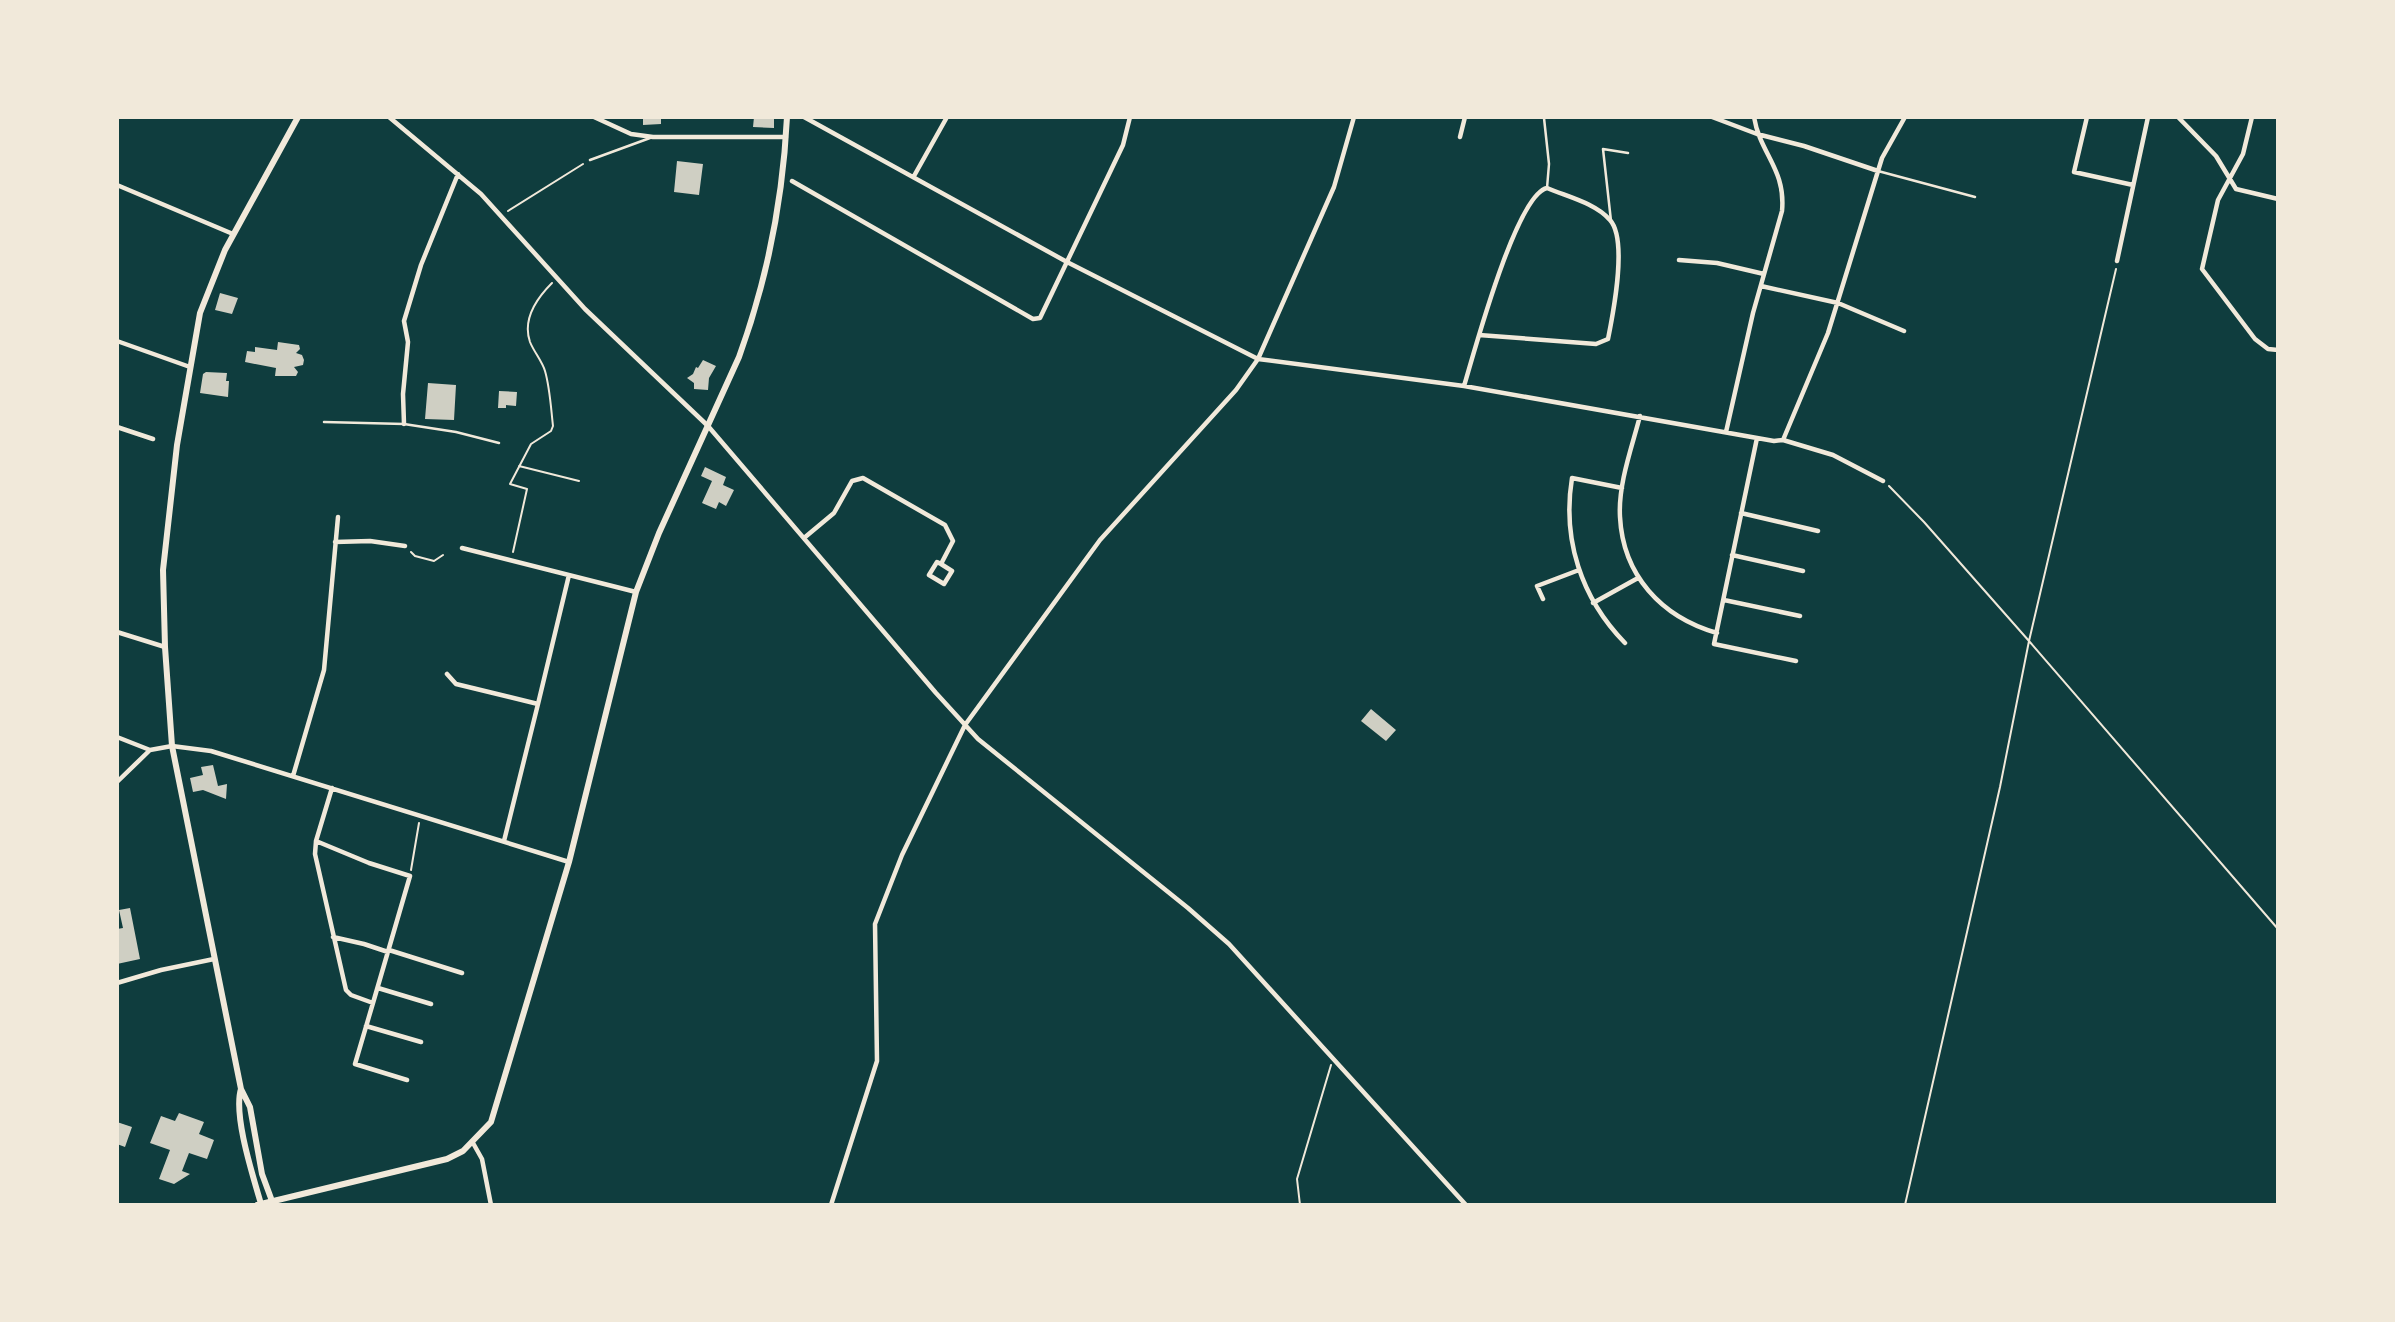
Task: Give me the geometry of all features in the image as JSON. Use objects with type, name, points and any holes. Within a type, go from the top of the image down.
[{"type":"main road","points":[[272,1201],[262,1174],[250,1107],[241,1089],[172,746],[163,570],[166,530],[200,313],[211,281],[233,234],[298,117]]},
{"type":"main road","points":[[241,1089],[237,1100],[259,1204],[447,1159],[473,1143],[491,1122],[569,862],[636,592],[659,533],[749,329],[774,229],[783,177],[787,117]]},
{"type":"street","points":[[389,117],[458,174],[501,215],[556,279],[630,354],[708,426],[965,725],[991,750],[1229,944],[1465,1205]]},
{"type":"street","points":[[594,117],[631,134],[653,137],[786,137]]},
{"type":"street","points":[[804,117],[1067,262],[1258,359],[1464,386],[1757,438],[1783,440],[1833,455],[1883,481]]},
{"type":"street","points":[[914,176],[947,117]]},
{"type":"street","points":[[792,181],[1033,319],[1040,318],[1123,145],[1130,117]]},
{"type":"street","points":[[831,1205],[877,1061],[875,924],[902,855],[965,725],[1100,540],[1236,390],[1258,359],[1334,187],[1354,117]]},
{"type":"street","points":[[1460,137],[1465,117]]},
{"type":"street","points":[[1712,117],[1757,134],[1804,146],[1878,171]]},
{"type":"street","points":[[1726,432],[1784,197],[1776,167],[1757,134],[1754,117]]},
{"type":"street","points":[[1783,440],[1828,333],[1882,158],[1905,117]]},
{"type":"street","points":[[2087,117],[2074,172],[2133,185]]},
{"type":"street","points":[[2118,261],[2148,117]]},
{"type":"street","points":[[2178,117],[2216,156],[2236,189],[2278,199]]},
{"type":"street","points":[[2252,117],[2243,154],[2218,200],[2203,269],[2255,339],[2266,348],[2278,350]]},
{"type":"street","points":[[404,424],[403,394],[408,342],[404,321],[421,265],[458,174]]},
{"type":"street","points":[[117,185],[233,234]]},
{"type":"street","points":[[1464,386],[1479,335],[1494,287],[1518,228],[1540,190],[1547,188],[1592,206],[1611,221],[1617,234],[1618,270],[1608,339],[1596,344],[1479,335]]},
{"type":"street","points":[[1679,260],[1717,263],[1764,274]]},
{"type":"street","points":[[1761,286],[1838,303],[1904,331]]},
{"type":"street","points":[[117,341],[190,367]]},
{"type":"street","points":[[1640,416],[1622,488],[1620,515],[1629,561],[1648,592],[1665,609],[1687,622],[1717,633]]},
{"type":"street","points":[[117,427],[153,439]]},
{"type":"street","points":[[1757,438],[1714,644],[1796,661]]},
{"type":"street","points":[[804,538],[834,513],[852,481],[863,478],[945,525],[953,541],[941,564]]},
{"type":"street","points":[[1622,488],[1572,478],[1570,527],[1574,556],[1594,603],[1625,643]]},
{"type":"street","points":[[1741,513],[1818,531]]},
{"type":"street","points":[[293,776],[324,670],[338,517]]},
{"type":"street","points":[[335,542],[370,541],[405,546]]},
{"type":"street","points":[[462,548],[636,592]]},
{"type":"street","points":[[1732,555],[1803,571]]},
{"type":"street","points":[[937,562],[941,564],[951,571],[944,584],[929,575],[937,562]]},
{"type":"street","points":[[1543,599],[1537,586],[1579,570]]},
{"type":"street","points":[[504,841],[569,575]]},
{"type":"street","points":[[1594,603],[1638,578]]},
{"type":"street","points":[[1724,600],[1800,616]]},
{"type":"street","points":[[117,632],[165,648]]},
{"type":"street","points":[[447,674],[456,684],[538,704]]},
{"type":"street","points":[[117,737],[150,750],[172,746],[211,751],[569,862]]},
{"type":"street","points":[[117,782],[150,750]]},
{"type":"street","points":[[332,788],[315,853],[346,990],[351,995],[373,1003]]},
{"type":"street","points":[[316,841],[369,863],[410,876],[355,1065],[407,1080]]},
{"type":"street","points":[[333,937],[462,973]]},
{"type":"street","points":[[117,983],[214,959]]},
{"type":"street","points":[[377,988],[431,1004]]},
{"type":"street","points":[[366,1026],[421,1042]]},
{"type":"street","points":[[473,1143],[482,1159],[491,1205]]},
{"type":"lane","points":[[1544,118],[1549,164],[1547,188]]},
{"type":"lane","points":[[590,160],[653,137]]},
{"type":"lane","points":[[1611,221],[1602,149],[1628,153]]},
{"type":"lane","points":[[1878,171],[1975,197]]},
{"type":"lane","points":[[324,422],[404,424],[456,432],[499,443]]},
{"type":"path","points":[[501,215],[590,160]]},
{"type":"path","points":[[1905,1205],[1994,812],[2029,641],[2118,261]]},
{"type":"path","points":[[512,560],[527,489],[510,484],[531,443],[551,431],[553,426],[545,372],[530,342],[530,313],[535,303],[556,279]]},
{"type":"path","points":[[519,466],[579,481]]},
{"type":"path","points":[[1883,481],[1924,522],[2029,641],[2278,929]]},
{"type":"path","points":[[405,546],[415,556],[434,561],[443,555]]},
{"type":"path","points":[[410,876],[420,815]]},
{"type":"path","points":[[1300,1205],[1297,1179],[1333,1057]]},
{"type":"building","points":[[643,117],[661,117],[661,124],[643,125]]},
{"type":"building","points":[[754,117],[774,117],[774,128],[753,127]]},
{"type":"building","points":[[677,161],[703,164],[699,195],[674,192]]},
{"type":"building","points":[[220,293],[238,298],[232,314],[215,310]]},
{"type":"building","points":[[278,342],[299,345],[300,349],[296,353],[302,355],[304,360],[303,365],[294,367],[298,372],[296,376],[275,376],[276,368],[245,362],[247,351],[255,352],[255,347],[277,350]]},
{"type":"building","points":[[703,360],[716,366],[709,378],[708,390],[694,389],[694,383],[687,378]]},
{"type":"building","points":[[227,373],[228,397],[200,393],[203,374]]},
{"type":"building","points":[[428,383],[456,385],[454,420],[425,419]]},
{"type":"building","points":[[499,391],[517,392],[516,406],[498,408]]},
{"type":"building","points":[[705,467],[726,477],[723,485],[734,490],[726,506],[719,502],[716,509],[702,503],[712,481],[701,476]]},
{"type":"building","points":[[1371,709],[1396,730],[1386,741],[1361,721]]},
{"type":"building","points":[[213,765],[218,786],[227,784],[226,799],[203,790],[193,792],[190,778],[203,775],[201,767]]},
{"type":"building","points":[[130,908],[140,959],[117,964],[117,929],[123,928],[119,910]]},
{"type":"building","points":[[179,1113],[204,1122],[199,1134],[214,1140],[207,1159],[189,1153],[182,1171],[190,1174],[174,1184],[159,1179],[170,1150],[150,1143],[161,1116],[175,1121]]},
{"type":"building","points":[[117,1122],[132,1127],[125,1147],[117,1144]]}]
